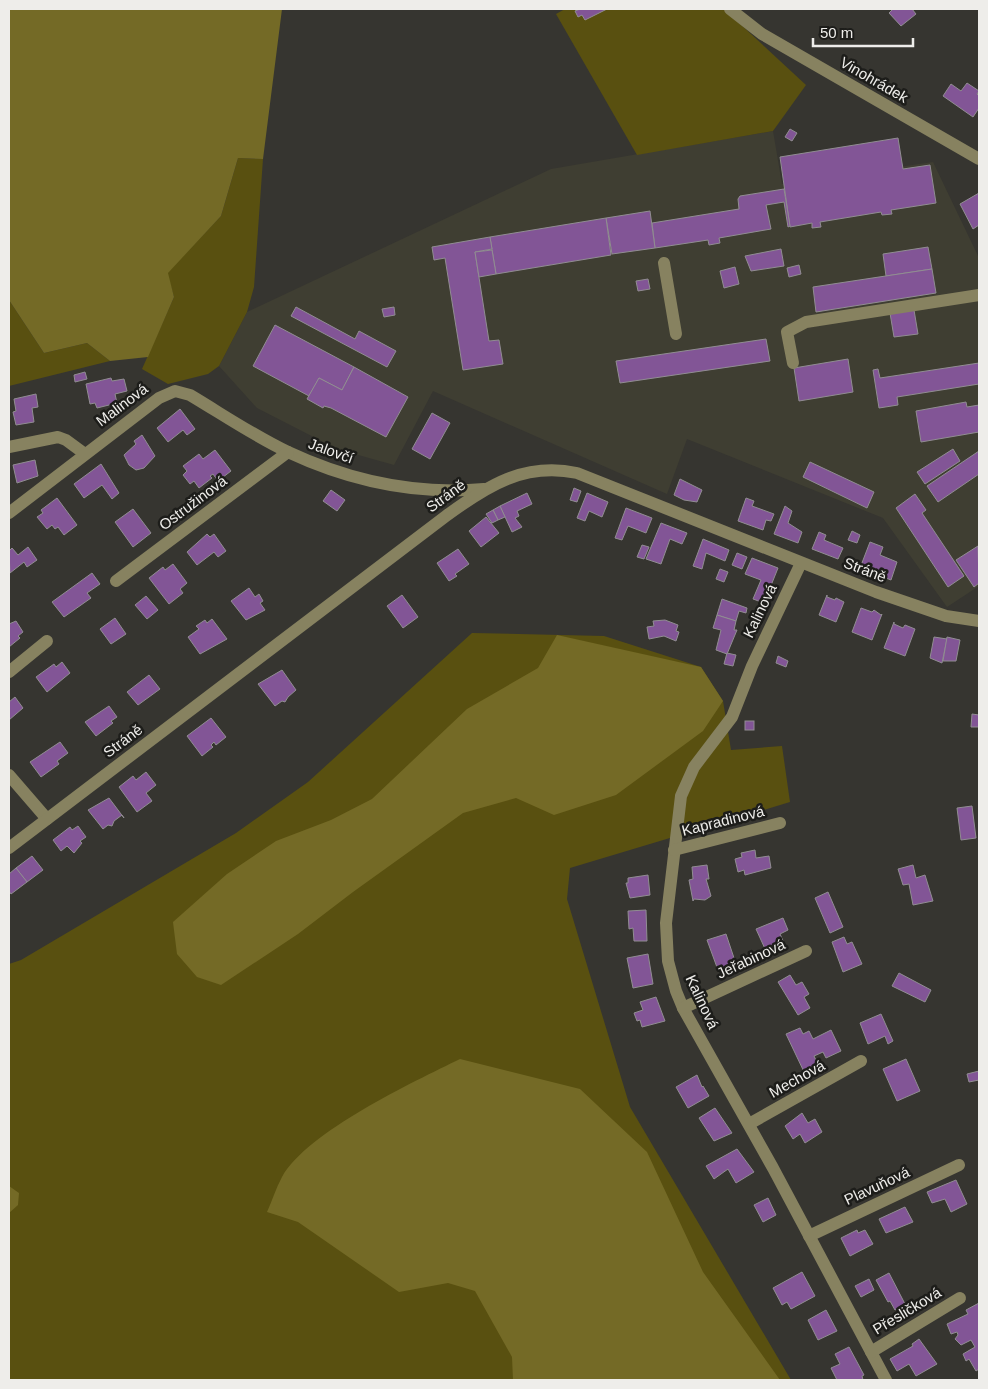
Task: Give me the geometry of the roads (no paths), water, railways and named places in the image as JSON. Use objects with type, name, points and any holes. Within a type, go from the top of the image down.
[{"type":"street","name":"Vinohrádek","points":[[730,9],[762,34],[979,159]]},
{"type":"street","points":[[664,263],[676,334]]},
{"type":"street","points":[[793,363],[787,332],[806,322],[979,295]]},
{"type":"street","name":"Malinová","points":[[9,513],[159,398],[175,391],[183,392]]},
{"type":"street","name":"Jalovčí","points":[[183,392],[288,452],[350,475],[387,486],[434,491],[484,489]]},
{"type":"street","points":[[9,447],[58,437],[66,440],[84,454]]},
{"type":"street","name":"Ostružinová","points":[[116,580],[288,452]]},
{"type":"street","name":"Stráně","points":[[9,848],[484,489],[518,475],[561,469],[577,473],[885,595],[946,616],[979,621]]},
{"type":"street","name":"Kalinová","points":[[801,563],[752,666],[732,717],[694,767],[680,796],[666,923],[668,961],[683,1008],[749,1124],[886,1380]]},
{"type":"street","points":[[964,620],[979,610]]},
{"type":"street","points":[[9,672],[47,641]]},
{"type":"street","points":[[9,775],[47,819]]},
{"type":"street","name":"Kapradinová","points":[[674,850],[780,823]]},
{"type":"street","name":"Jeřabinová","points":[[683,1008],[806,951]]},
{"type":"street","name":"Mechová","points":[[749,1124],[861,1061]]},
{"type":"street","name":"Plavuňová","points":[[809,1236],[959,1165]]},
{"type":"street","name":"Přesličková","points":[[871,1352],[960,1298]]}]
